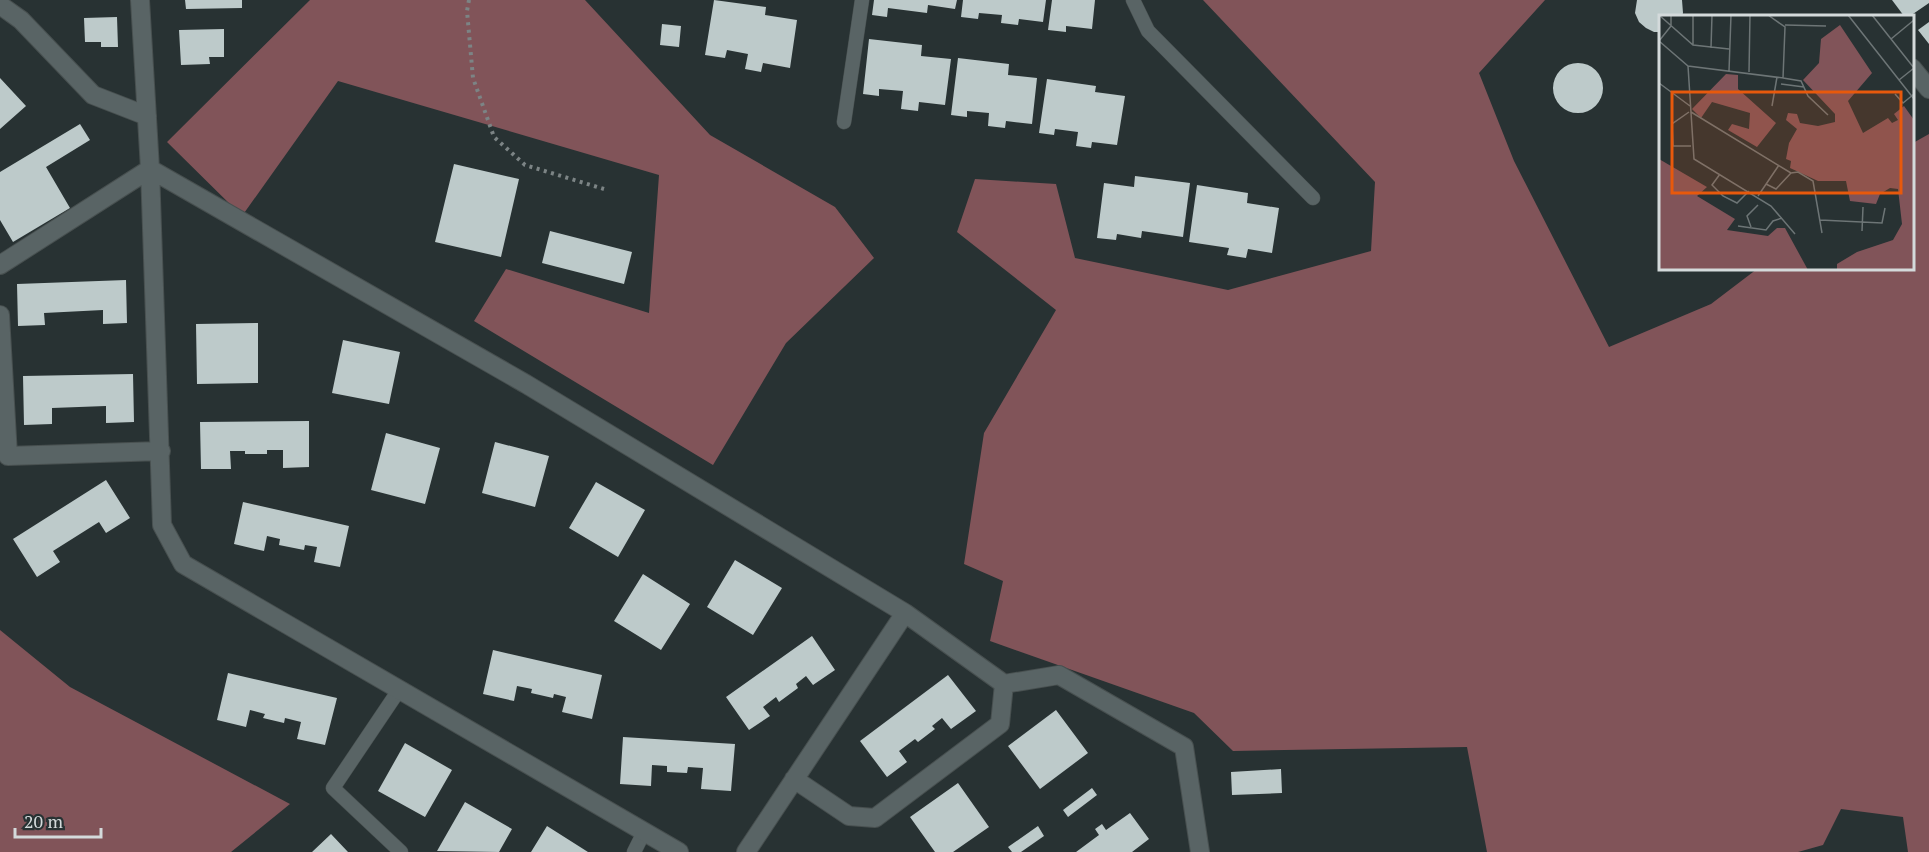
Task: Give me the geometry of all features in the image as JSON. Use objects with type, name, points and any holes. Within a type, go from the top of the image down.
[{"type":"street","points":[[140,0],[150,169],[162,525],[183,564],[679,852]]},
{"type":"street","points":[[0,5],[21,20],[93,95],[147,116]]},
{"type":"street","points":[[1914,70],[1929,89]]},
{"type":"street","points":[[0,265],[150,169]]},
{"type":"street","points":[[150,169],[526,384],[904,613],[1004,684],[1059,675],[1184,747],[1200,852]]},
{"type":"street","points":[[0,315],[8,456],[160,451]]},
{"type":"street","points":[[746,852],[904,613]]},
{"type":"street","points":[[795,779],[849,816],[875,818],[1000,724],[1004,684]]},
{"type":"lane","points":[[843,122],[862,0]]},
{"type":"lane","points":[[1133,0],[1148,31],[1312,198]]},
{"type":"lane","points":[[399,690],[333,788],[401,852]]},
{"type":"lane","points":[[634,852],[644,832]]},
{"type":"path","points":[[469,0],[467,11],[473,78],[494,137],[525,165],[604,189]]},
{"type":"shaded area","points":[[310,0],[585,0],[710,135],[835,207],[874,258],[786,343],[713,465],[474,321],[506,269],[649,313],[659,175],[338,81],[242,216],[167,142]]},
{"type":"shaded area","points":[[1203,0],[1545,0],[1479,73],[1514,161],[1609,347],[1711,304],[1756,270],[1914,270],[1914,142],[1929,134],[1929,852],[1908,852],[1903,817],[1841,809],[1823,845],[1798,852],[1487,852],[1467,747],[1233,751],[1194,713],[990,641],[1003,581],[964,564],[984,433],[1056,310],[957,232],[975,179],[1056,184],[1075,258],[1228,290],[1371,251],[1375,182]]},
{"type":"shaded area","points":[[0,630],[70,687],[290,804],[231,852],[0,852]]},
{"type":"building","points":[[185,0],[242,0],[242,8],[186,9]]},
{"type":"building","points":[[714,0],[766,7],[765,15],[797,20],[790,68],[763,63],[761,72],[745,69],[748,54],[727,50],[725,58],[705,55]]},
{"type":"building","points":[[874,0],[957,0],[955,9],[928,5],[927,13],[888,8],[887,17],[872,15]]},
{"type":"building","points":[[963,0],[1046,0],[1043,22],[1019,19],[1018,25],[1001,23],[1002,15],[979,13],[978,19],[961,17]]},
{"type":"building","points":[[1052,0],[1095,0],[1092,29],[1066,26],[1066,32],[1048,30]]},
{"type":"building","points":[[1637,0],[1682,0],[1682,15],[1659,15],[1659,32],[1646,28],[1639,22],[1635,13]]},
{"type":"building","points":[[1892,0],[1929,0],[1929,3],[1911,15],[1903,15]]},
{"type":"building","points":[[117,17],[118,47],[101,47],[101,42],[85,42],[84,18]]},
{"type":"building","points":[[1929,22],[1929,44],[1918,30]]},
{"type":"building","points":[[662,24],[681,26],[679,47],[660,45]]},
{"type":"building","points":[[224,29],[224,57],[209,57],[210,64],[181,65],[179,30]]},
{"type":"building","points":[[869,39],[922,45],[921,56],[951,59],[945,105],[919,102],[918,111],[901,109],[903,91],[879,89],[879,96],[863,94]]},
{"type":"building","points":[[958,58],[1009,64],[1008,75],[1037,78],[1032,124],[1006,121],[1005,128],[988,126],[989,113],[967,111],[967,117],[951,115]]},
{"type":"building","points":[[1578,63],[1592,67],[1599,74],[1603,88],[1599,102],[1592,109],[1578,113],[1564,109],[1557,102],[1553,88],[1557,74],[1564,67]]},
{"type":"building","points":[[0,78],[26,106],[0,129]]},
{"type":"building","points":[[1047,79],[1096,86],[1095,92],[1125,96],[1117,145],[1092,142],[1091,148],[1076,146],[1078,132],[1055,129],[1054,135],[1039,133]]},
{"type":"building","points":[[80,124],[90,140],[46,167],[70,208],[13,242],[0,220],[0,172]]},
{"type":"building","points":[[454,164],[519,179],[501,257],[435,242]]},
{"type":"building","points":[[1135,176],[1190,183],[1183,237],[1142,231],[1141,238],[1117,234],[1116,240],[1097,238],[1104,183],[1134,187]]},
{"type":"building","points":[[1197,185],[1248,193],[1247,203],[1279,208],[1272,253],[1248,249],[1246,258],[1227,255],[1229,248],[1189,242]]},
{"type":"building","points":[[550,231],[632,252],[624,284],[542,263]]},
{"type":"building","points":[[126,280],[127,323],[103,324],[103,310],[44,313],[45,325],[18,326],[17,284]]},
{"type":"building","points":[[258,323],[258,383],[197,384],[196,324]]},
{"type":"building","points":[[343,340],[400,352],[389,404],[332,393]]},
{"type":"building","points":[[133,374],[134,422],[106,423],[106,406],[52,408],[52,424],[24,425],[23,376]]},
{"type":"building","points":[[309,421],[309,467],[283,468],[283,450],[267,450],[267,454],[230,451],[231,469],[201,469],[200,422]]},
{"type":"building","points":[[386,433],[440,448],[425,504],[371,490]]},
{"type":"building","points":[[495,442],[549,456],[535,507],[482,493]]},
{"type":"building","points":[[106,480],[130,518],[106,533],[99,522],[53,551],[60,562],[37,577],[13,539]]},
{"type":"building","points":[[596,482],[645,510],[618,557],[569,528]]},
{"type":"building","points":[[243,502],[349,526],[340,567],[314,562],[317,547],[305,545],[304,550],[279,545],[280,539],[267,536],[264,551],[234,544]]},
{"type":"building","points":[[735,560],[782,588],[753,635],[707,607]]},
{"type":"building","points":[[643,574],[690,604],[661,650],[614,621]]},
{"type":"building","points":[[812,636],[835,670],[813,685],[806,676],[796,684],[798,688],[779,702],[776,697],[763,707],[770,716],[749,730],[726,697]]},
{"type":"building","points":[[493,650],[602,675],[592,719],[562,712],[566,697],[554,694],[553,698],[531,693],[532,689],[517,686],[514,701],[483,694]]},
{"type":"building","points":[[228,673],[337,698],[325,745],[297,739],[301,722],[285,718],[284,723],[263,718],[265,714],[250,710],[246,727],[217,720]]},
{"type":"building","points":[[948,675],[976,711],[951,729],[942,718],[932,726],[935,729],[918,742],[915,739],[899,751],[907,762],[887,777],[860,741]]},
{"type":"building","points":[[1056,710],[1088,753],[1040,789],[1008,746]]},
{"type":"building","points":[[623,737],[735,744],[731,791],[701,789],[703,768],[688,767],[687,773],[667,772],[667,766],[652,765],[651,786],[620,784]]},
{"type":"building","points":[[405,743],[452,770],[425,817],[378,791]]},
{"type":"building","points":[[1281,769],[1282,793],[1232,795],[1231,772]]},
{"type":"building","points":[[958,783],[989,827],[953,852],[935,852],[910,817]]},
{"type":"building","points":[[1092,788],[1097,795],[1068,817],[1063,810]]},
{"type":"building","points":[[465,802],[512,829],[499,852],[437,851]]},
{"type":"building","points":[[1130,813],[1149,839],[1132,852],[1076,852],[1099,835],[1095,829],[1102,824],[1106,830]]},
{"type":"building","points":[[547,826],[588,852],[531,852]]},
{"type":"building","points":[[1038,826],[1044,836],[1021,852],[1012,852],[1008,847]]},
{"type":"building","points":[[331,834],[348,852],[312,852]]}]
